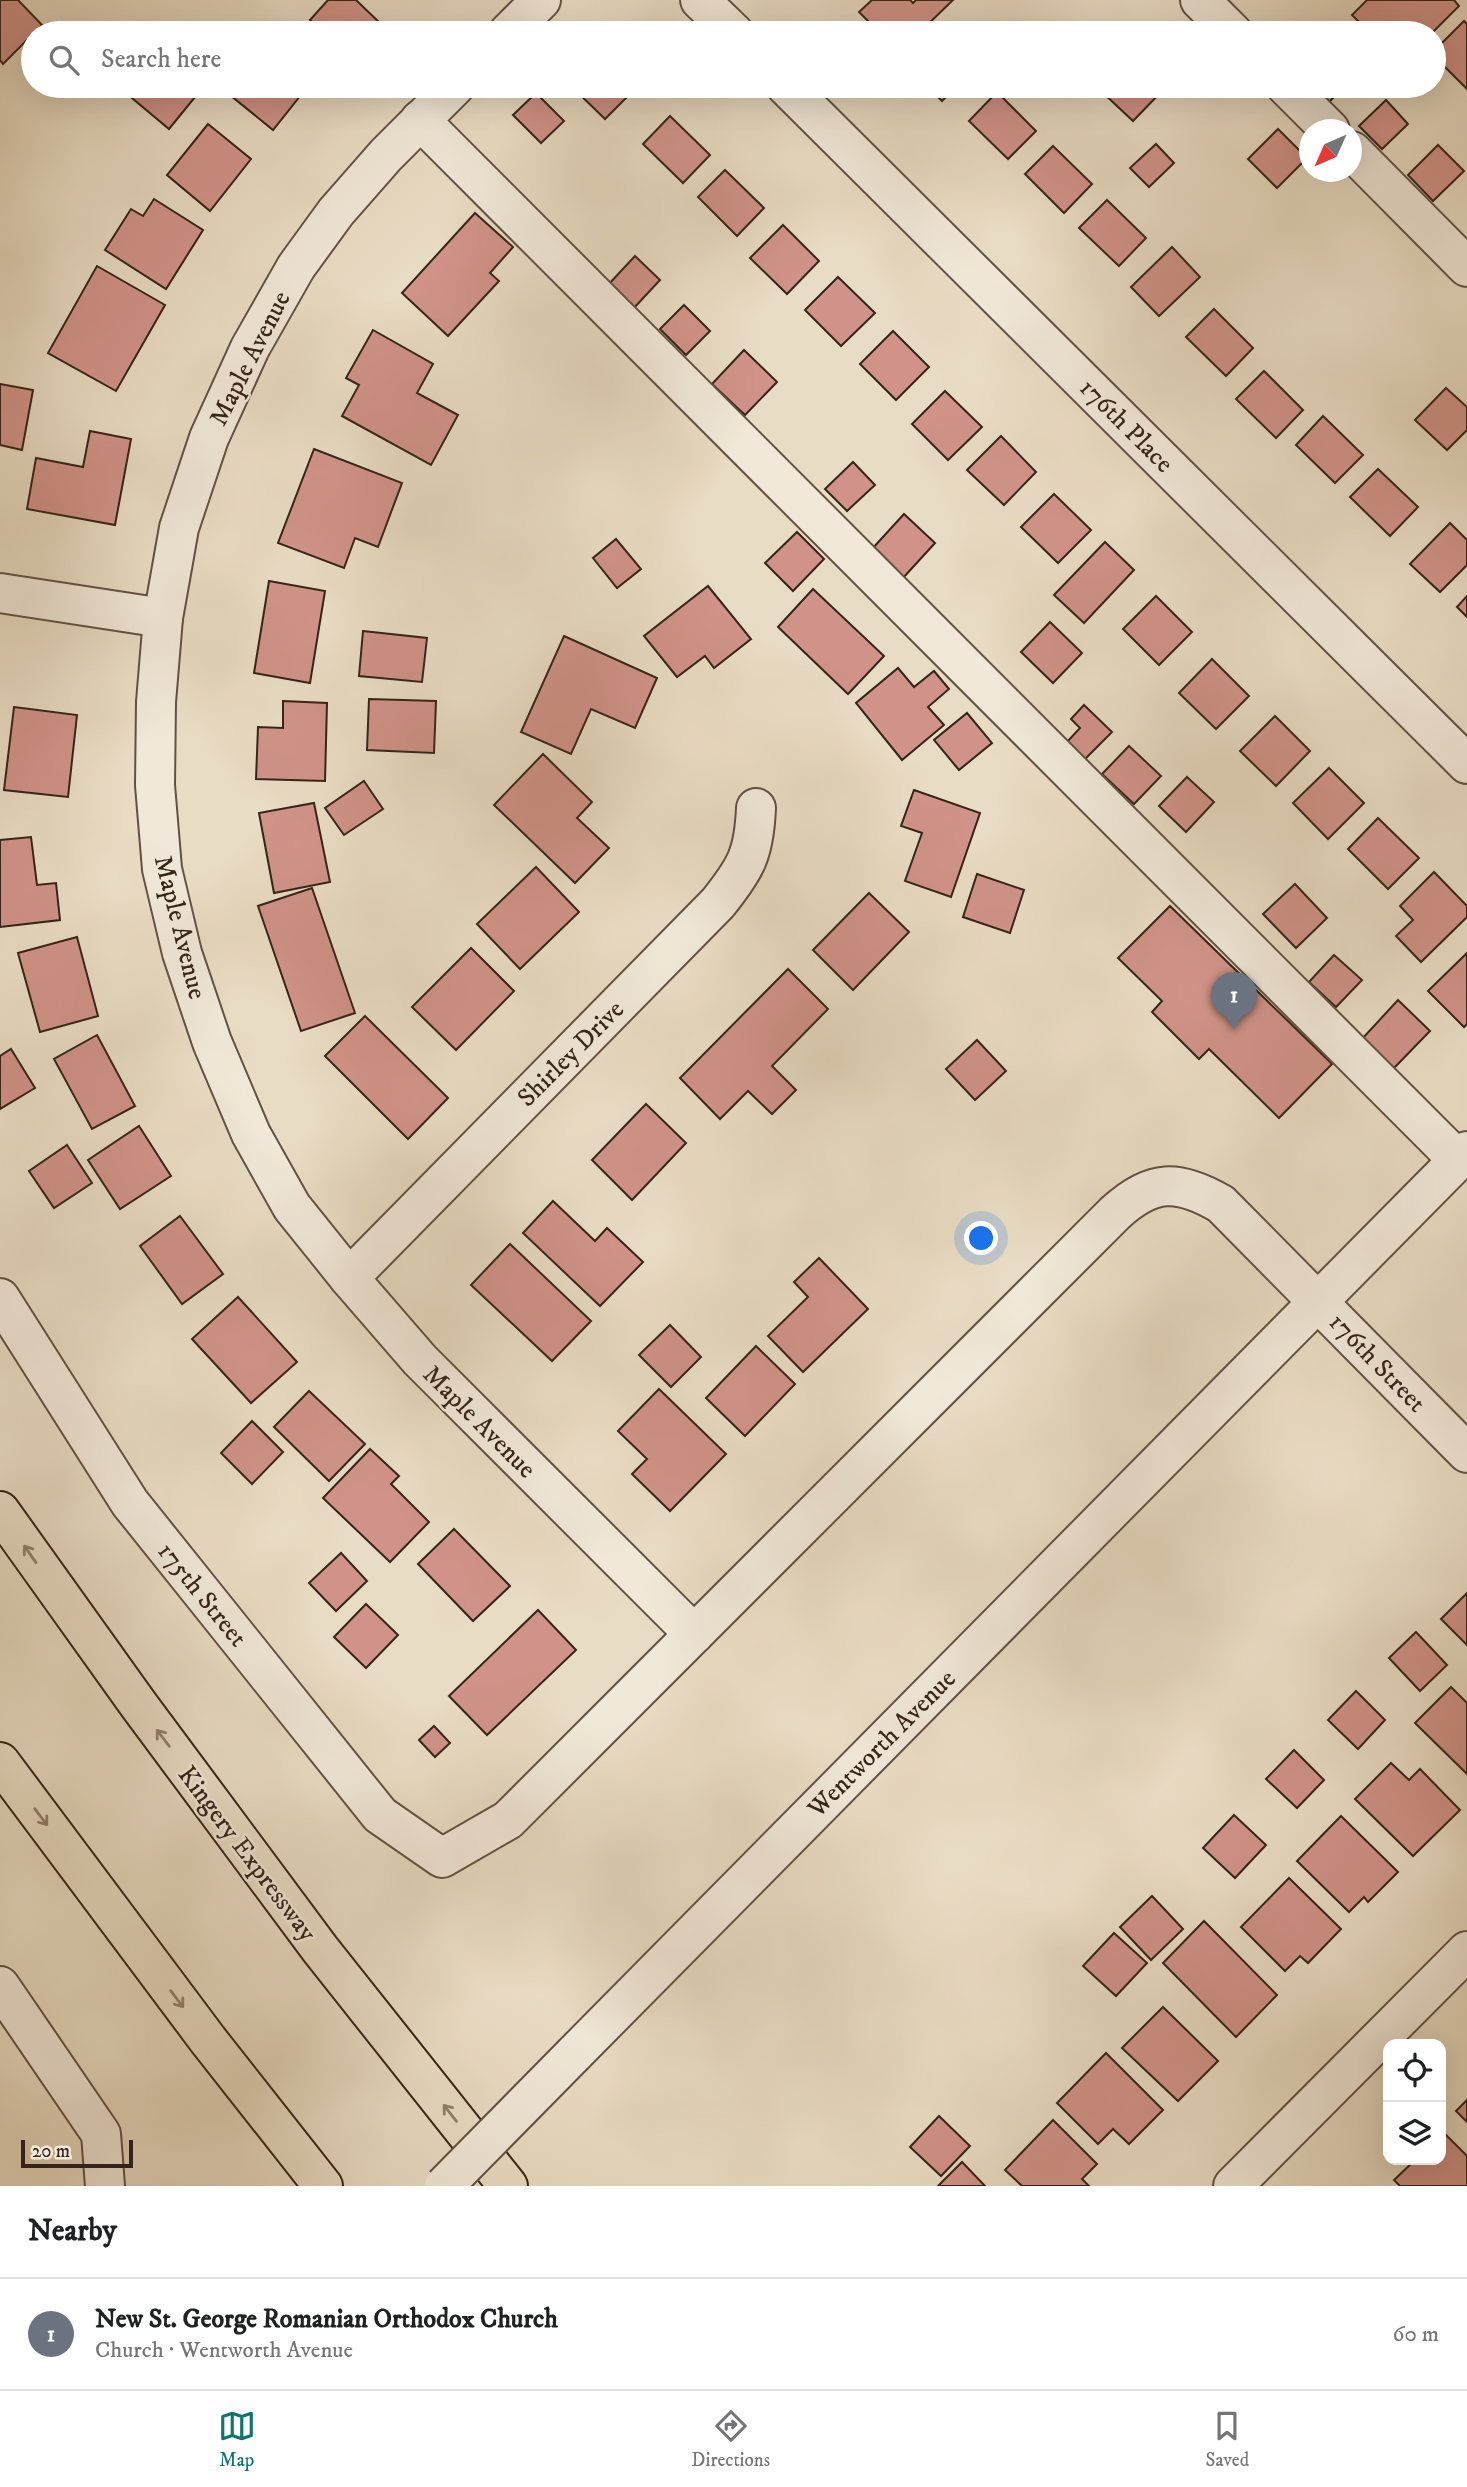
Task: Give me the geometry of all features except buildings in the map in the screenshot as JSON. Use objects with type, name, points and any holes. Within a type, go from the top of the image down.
[{"type":"highway","name":"Kingery Expressway","points":[[0,1511],[138,1704],[320,1950],[508,2186]]},
{"type":"highway","points":[[0,1762],[208,2040],[323,2186]]},
{"type":"street","points":[[520,21],[541,0]]},
{"type":"street","points":[[700,0],[722,21]]},
{"type":"street","points":[[1200,0],[1221,21]]},
{"type":"street","name":"Maple Avenue","points":[[443,98],[386,155],[336,212],[296,267],[250,348],[209,438],[179,528],[163,618],[156,702],[155,785],[162,869],[182,953],[212,1042],[251,1134],[292,1207],[420,1360],[694,1634]]},
{"type":"street","name":"176th Place","points":[[798,98],[1467,764]]},
{"type":"street","points":[[1298,98],[1319,119]]},
{"type":"street","points":[[420,120],[1463,1155]]},
{"type":"street","points":[[1362,161],[1467,267]]},
{"type":"street","points":[[0,593],[163,618]]},
{"type":"street","name":"Shirley Drive","points":[[349,1278],[718,903],[750,857],[755,834],[756,808]]},
{"type":"street","name":"Wentworth Avenue","points":[[444,2186],[1463,1155]]},
{"type":"street","points":[[694,1634],[1134,1196],[1174,1185],[1198,1191],[1221,1204],[1318,1301]]},
{"type":"street","name":"175th Street","points":[[0,1298],[130,1503],[380,1815],[442,1858],[508,1820],[694,1634]]},
{"type":"street","name":"176th Street","points":[[1318,1301],[1467,1453]]},
{"type":"street","points":[[1233,2186],[1467,1951]]},
{"type":"street","points":[[0,1986],[101,2134],[106,2186]]},
{"type":"place","name":"New St. George Romanian Orthodox Church","points":[[1234,1030]]}]
